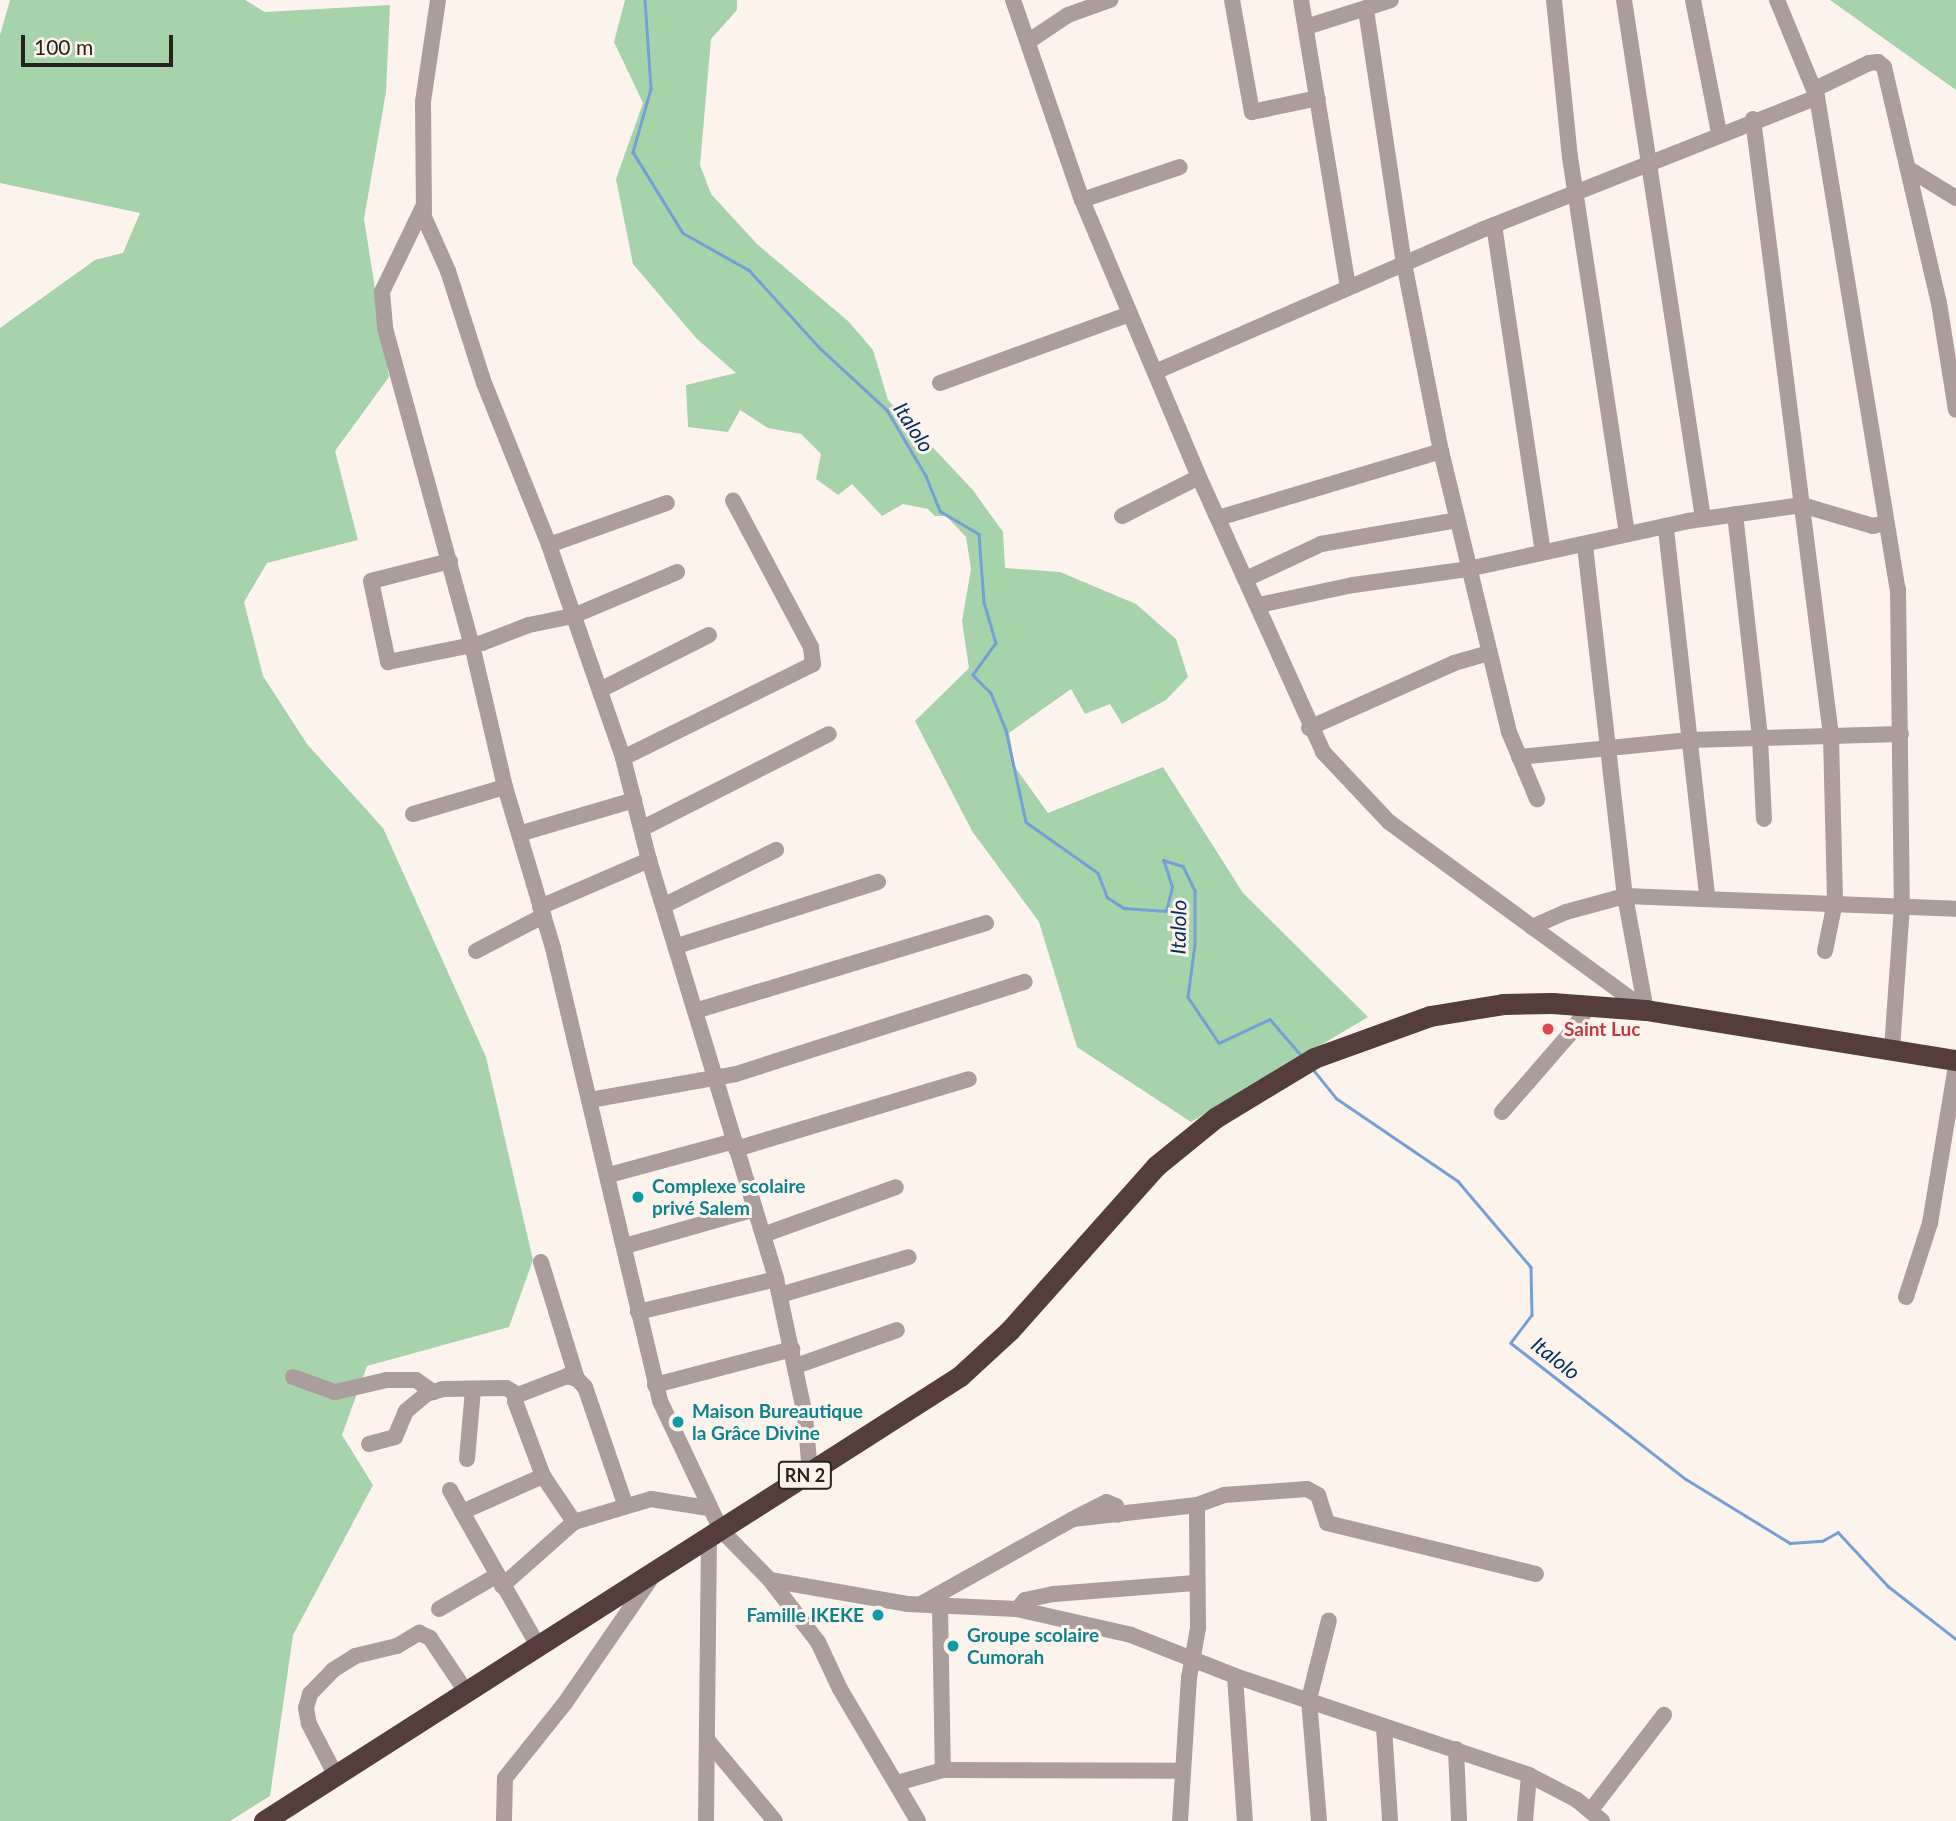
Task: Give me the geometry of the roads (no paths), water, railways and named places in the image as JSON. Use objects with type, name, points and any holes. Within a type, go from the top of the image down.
[{"type":"highway","name":"RN 2","points":[[264,1821],[291,1814],[336,1776],[966,1371],[1010,1330],[1156,1166],[1215,1118],[1305,1063],[1407,1022],[1464,1009],[1590,1004],[1646,1010],[1956,1060]]},
{"type":"street","points":[[438,0],[423,103],[423,207],[484,383],[549,545],[623,758],[649,860],[665,905],[778,1287],[796,1366],[810,1472]]},
{"type":"street","points":[[1013,0],[1082,200],[1199,477],[1259,605],[1309,728],[1342,775],[1389,822],[1646,1010]]},
{"type":"street","points":[[1029,41],[1068,15],[1110,0]]},
{"type":"street","points":[[1232,0],[1252,112],[1318,98]]},
{"type":"street","points":[[1301,0],[1348,287]]},
{"type":"street","points":[[1554,0],[1576,194],[1628,533]]},
{"type":"street","points":[[1624,0],[1703,519]]},
{"type":"street","points":[[1693,0],[1719,133]]},
{"type":"street","points":[[1777,0],[1816,93],[1898,589],[1902,906],[1892,1049]]},
{"type":"street","points":[[1306,27],[1378,4],[1404,263],[1441,451],[1488,653],[1519,757],[1536,799]]},
{"type":"street","points":[[1155,372],[1494,225],[1576,194],[1816,93],[1878,61],[1884,66],[1939,303],[1956,410]]},
{"type":"street","points":[[1753,119],[1831,736],[1835,902],[1825,951]]},
{"type":"street","points":[[1082,200],[1180,167]]},
{"type":"street","points":[[1909,169],[1956,198]]},
{"type":"street","points":[[423,207],[382,292],[385,328],[450,561],[505,786],[522,833],[609,1175],[655,1385],[708,1507],[715,1534],[706,1821]]},
{"type":"street","points":[[1494,225],[1543,551]]},
{"type":"street","points":[[940,383],[1130,313]]},
{"type":"street","points":[[1219,517],[1441,451]]},
{"type":"street","points":[[1122,516],[1199,477]]},
{"type":"street","points":[[623,758],[813,664],[811,647],[733,500]]},
{"type":"street","points":[[549,545],[667,503]]},
{"type":"street","points":[[1259,605],[1353,585],[1468,569],[1703,519],[1802,505],[1873,526],[1885,523]]},
{"type":"street","points":[[1735,514],[1760,738],[1764,819]]},
{"type":"street","points":[[1246,579],[1321,544],[1457,520]]},
{"type":"street","points":[[1666,529],[1707,896]]},
{"type":"street","points":[[1585,546],[1605,746],[1625,896],[1646,1010]]},
{"type":"street","points":[[450,561],[371,581],[388,662],[472,645],[529,625],[573,616],[677,572]]},
{"type":"street","points":[[600,690],[709,635]]},
{"type":"street","points":[[1309,728],[1454,663],[1488,653]]},
{"type":"street","points":[[643,828],[829,734]]},
{"type":"street","points":[[1519,757],[1605,746],[1689,740],[1900,734]]},
{"type":"street","points":[[413,814],[505,786]]},
{"type":"street","points":[[522,833],[634,800]]},
{"type":"street","points":[[665,905],[776,850]]},
{"type":"street","points":[[476,951],[541,911],[649,860]]},
{"type":"street","points":[[677,947],[878,881]]},
{"type":"street","points":[[1532,927],[1566,912],[1625,896],[1707,896],[1956,909]]},
{"type":"street","points":[[695,1011],[986,923]]},
{"type":"street","points":[[590,1101],[715,1079],[1026,982]]},
{"type":"street","points":[[1502,1112],[1569,1035],[1590,1004]]},
{"type":"street","points":[[1906,1297],[1930,1223],[1956,1066]]},
{"type":"street","points":[[609,1175],[735,1145],[969,1079]]},
{"type":"street","points":[[763,1235],[896,1187]]},
{"type":"street","points":[[625,1246],[755,1209]]},
{"type":"street","points":[[638,1312],[778,1287],[909,1257]]},
{"type":"street","points":[[541,1262],[577,1379],[585,1387],[625,1504]]},
{"type":"street","points":[[796,1366],[897,1331]]},
{"type":"street","points":[[655,1385],[792,1349]]},
{"type":"street","points":[[518,1395],[567,1376],[577,1379]]},
{"type":"street","points":[[293,1377],[335,1392],[387,1380],[416,1380],[433,1392]]},
{"type":"street","points":[[369,1444],[395,1437],[407,1411],[433,1392],[506,1388],[518,1395]]},
{"type":"street","points":[[467,1459],[473,1389]]},
{"type":"street","points":[[518,1395],[516,1408],[544,1476],[574,1522]]},
{"type":"street","points":[[462,1512],[544,1476]]},
{"type":"street","points":[[450,1490],[538,1646]]},
{"type":"street","points":[[921,1604],[1073,1519],[1197,1505],[1224,1495],[1313,1490],[1327,1523],[1536,1574]]},
{"type":"street","points":[[439,1609],[499,1581],[574,1522],[625,1504],[671,1499],[708,1507]]},
{"type":"street","points":[[1180,1821],[1192,1660],[1198,1628],[1195,1583],[1197,1505]]},
{"type":"street","points":[[715,1534],[770,1580],[817,1642],[840,1689],[898,1783],[918,1821]]},
{"type":"street","points":[[504,1821],[505,1778],[565,1703],[655,1573]]},
{"type":"street","points":[[770,1580],[921,1604],[1017,1609],[1131,1635],[1235,1676],[1529,1775],[1596,1816],[1664,1715]]},
{"type":"street","points":[[1017,1609],[1025,1600],[1054,1594],[1195,1583]]},
{"type":"street","points":[[940,1606],[943,1770]]},
{"type":"street","points":[[1318,1821],[1309,1699],[1329,1620]]},
{"type":"street","points":[[336,1776],[309,1724],[306,1708],[310,1694],[333,1670],[355,1656],[397,1646],[419,1633],[430,1639],[467,1693]]},
{"type":"street","points":[[1235,1676],[1245,1821]]},
{"type":"street","points":[[1384,1727],[1390,1821]]},
{"type":"street","points":[[708,1741],[775,1821]]},
{"type":"street","points":[[1456,1749],[1459,1821]]},
{"type":"street","points":[[898,1783],[943,1770],[1184,1771]]},
{"type":"street","points":[[1525,1821],[1529,1775]]},
{"type":"waterway","name":"Italolo","points":[[645,0],[651,89],[633,152],[683,233],[749,270],[821,349],[887,410],[926,476],[940,511],[979,534],[984,602],[996,643],[973,675],[991,693],[1006,730],[1026,822],[1098,873],[1107,897],[1124,908],[1166,911],[1172,887],[1163,860],[1183,866],[1195,891],[1195,944],[1188,997],[1219,1043],[1270,1019],[1301,1055]]},
{"type":"waterway","name":"Italolo","points":[[1312,1068],[1336,1098],[1458,1181],[1531,1267],[1532,1315],[1511,1343],[1686,1479],[1790,1543],[1822,1541],[1838,1532],[1888,1586],[1956,1639]]},
{"type":"place","name":"Saint Luc","points":[[1548,1029]]},
{"type":"place","name":"Complexe scolaire privé Salem","points":[[638,1197]]},
{"type":"place","name":"Maison Bureautique la Grâce Divine","points":[[678,1422]]},
{"type":"place","name":"Famille IKEKE","points":[[878,1615]]},
{"type":"place","name":"Groupe scolaire Cumorah","points":[[953,1646]]}]
